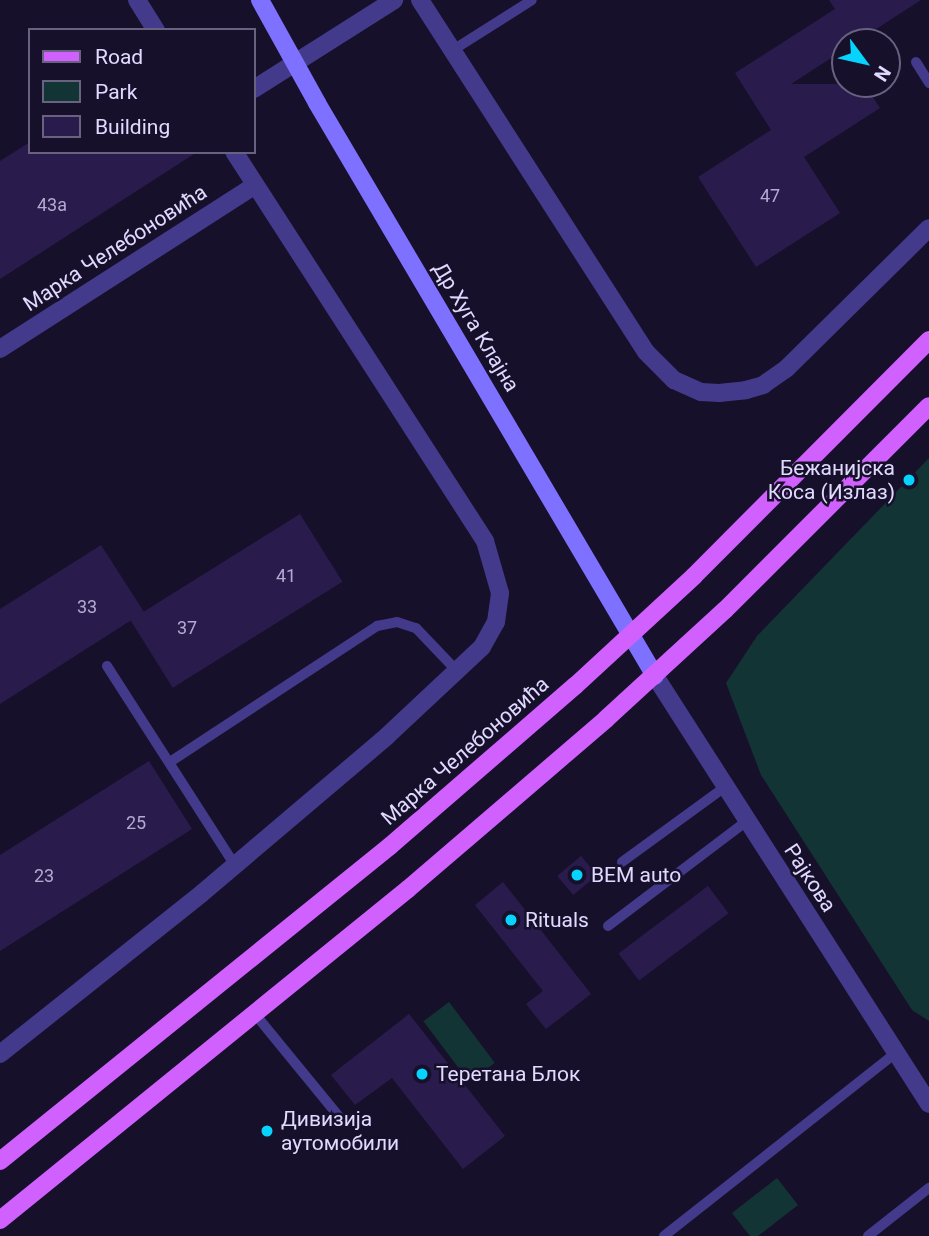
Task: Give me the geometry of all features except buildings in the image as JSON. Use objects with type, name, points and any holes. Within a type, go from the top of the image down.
[{"type":"main road","name":"Др Хуга Клајна","points":[[260,0],[655,676]]},
{"type":"main road","name":"Марка Челебоновића","points":[[0,1161],[390,846],[632,636],[929,340]]},
{"type":"main road","points":[[0,1220],[408,889],[655,676],[929,406]]},
{"type":"street","points":[[137,0],[155,28]]},
{"type":"street","points":[[256,88],[394,0]]},
{"type":"street","points":[[420,0],[646,352],[674,380],[701,392],[746,390],[762,385],[787,369],[929,228]]},
{"type":"street","points":[[0,1054],[236,865],[457,671],[488,640],[496,622],[500,593],[485,541],[235,154]]},
{"type":"street","name":"Марка Челебоновића","points":[[0,349],[254,185]]},
{"type":"street","name":"Рајкова","points":[[655,676],[929,1104]]},
{"type":"lane","points":[[453,50],[532,0]]},
{"type":"lane","points":[[916,62],[929,83]]},
{"type":"lane","points":[[170,762],[377,626],[397,622],[416,628],[457,671]]},
{"type":"lane","points":[[107,666],[236,865]]},
{"type":"lane","points":[[622,862],[726,787]]},
{"type":"lane","points":[[608,926],[747,821]]},
{"type":"lane","points":[[256,1014],[341,1119]]},
{"type":"lane","points":[[664,1236],[896,1053]]},
{"type":"lane","points":[[868,1236],[929,1188]]},
{"type":"green space","points":[[929,458],[929,1021],[912,1010],[761,775],[726,683],[757,636]]},
{"type":"green space","points":[[449,1002],[495,1063],[469,1082],[423,1021]]},
{"type":"green space","points":[[777,1178],[798,1205],[758,1236],[750,1236],[732,1213]]},
{"type":"place","name":"Бежанијска Коса (Излаз)","points":[[909,480]]},
{"type":"place","name":"BEM auto","points":[[577,875]]},
{"type":"place","name":"Rituals","points":[[511,920]]},
{"type":"place","name":"Теретана Блок","points":[[422,1074]]},
{"type":"place","name":"Дивизија аутомобили","points":[[267,1131]]}]
